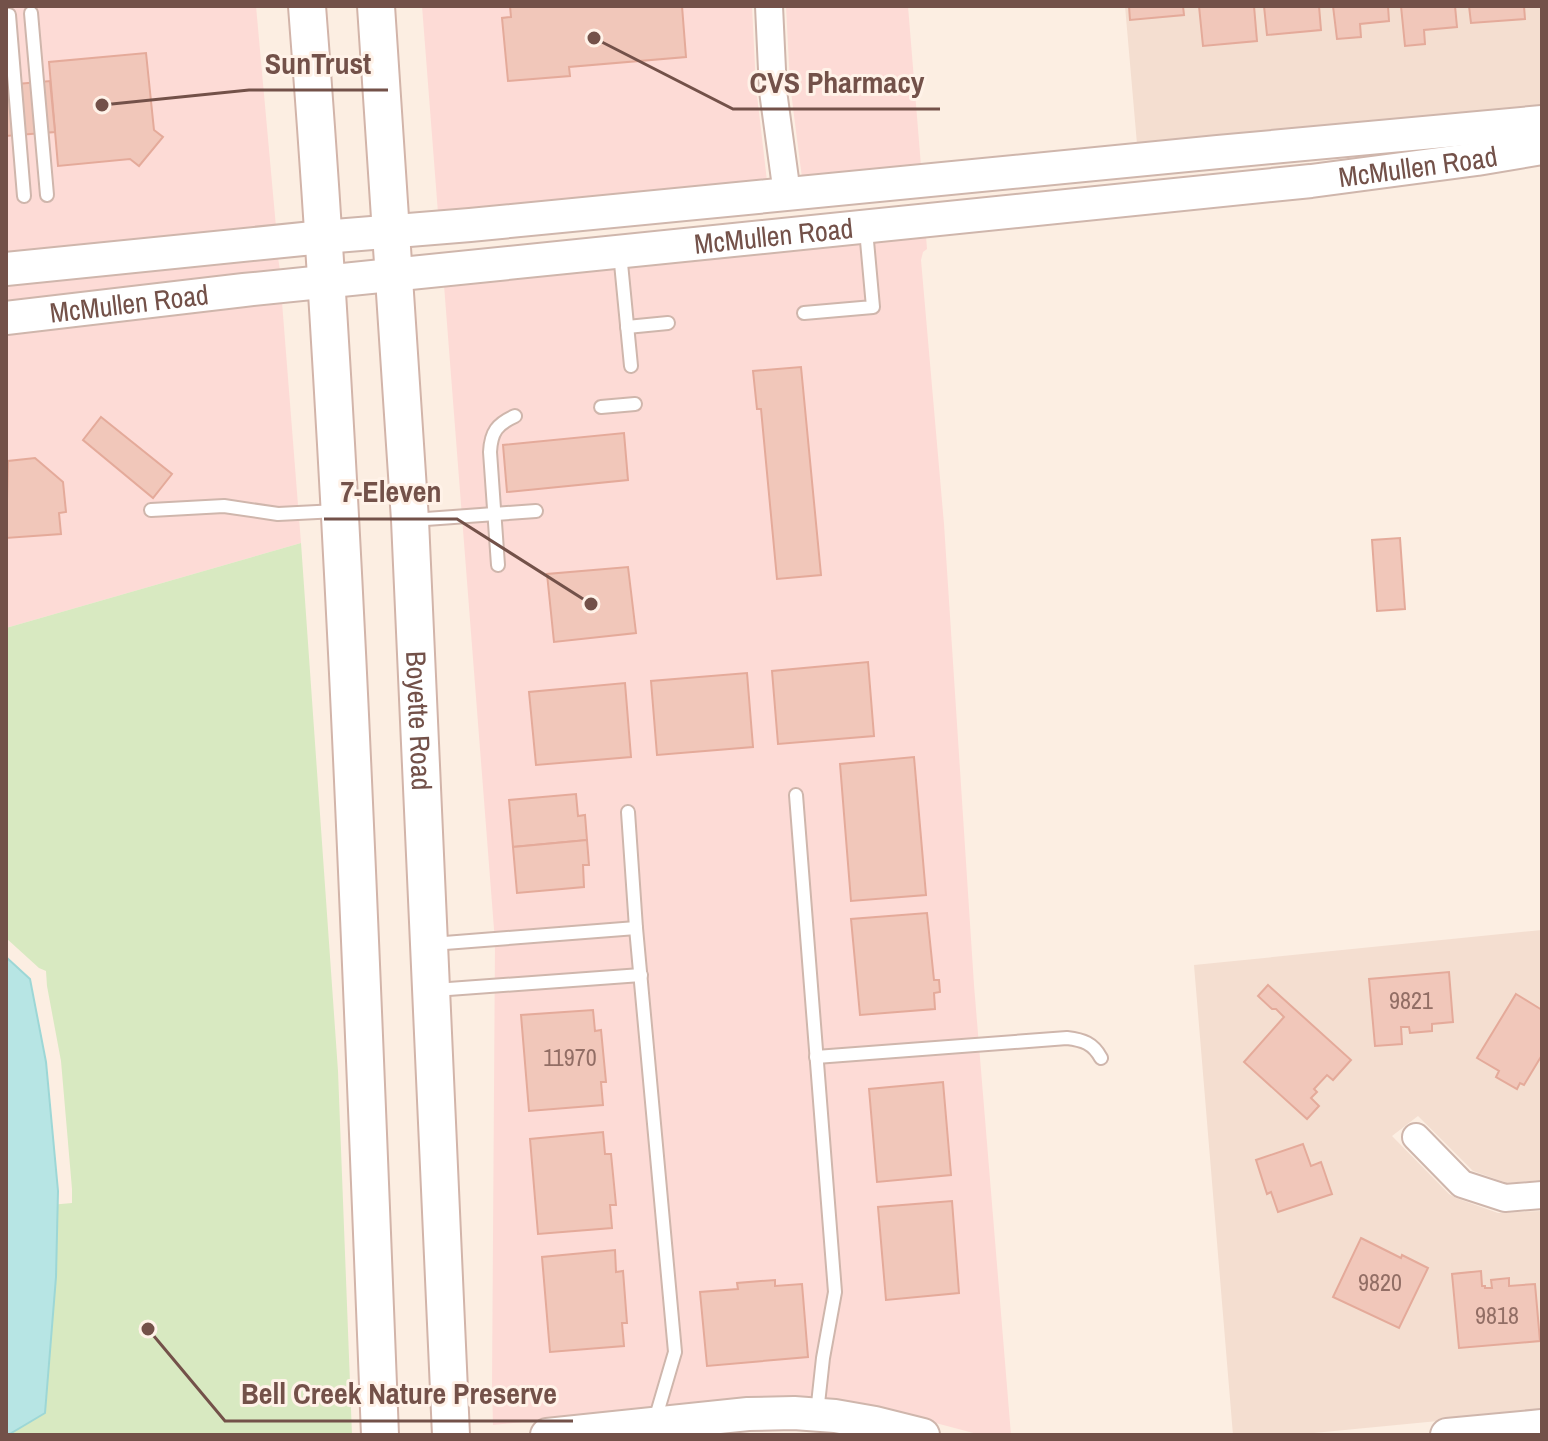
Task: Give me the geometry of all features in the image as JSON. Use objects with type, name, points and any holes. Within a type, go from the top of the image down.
[{"type":"main road","points":[[307,6],[340,511],[380,1435]]},
{"type":"main road","name":"Boyette Road","points":[[376,6],[410,520],[451,1435]]},
{"type":"street","points":[[769,6],[773,91],[787,194]]},
{"type":"street","name":"McMullen Road","points":[[6,318],[1311,181],[1473,144],[1542,122]]},
{"type":"street","name":"McMullen Road","points":[[6,269],[787,194],[1473,144],[1542,148]]},
{"type":"street","points":[[1416,1137],[1462,1184],[1505,1198],[1542,1195]]},
{"type":"street","points":[[547,1435],[748,1414],[794,1413],[875,1423],[923,1435]]},
{"type":"street","points":[[1447,1435],[1542,1426]]},
{"type":"lane","points":[[31,13],[47,195]]},
{"type":"lane","points":[[8,15],[24,196]]},
{"type":"lane","points":[[804,313],[873,307],[866,226]]},
{"type":"lane","points":[[620,252],[631,366]]},
{"type":"lane","points":[[627,327],[668,323]]},
{"type":"lane","points":[[601,407],[635,404]]},
{"type":"lane","points":[[498,565],[491,438],[496,428],[515,416]]},
{"type":"lane","points":[[151,510],[224,506],[278,514],[340,511]]},
{"type":"lane","points":[[410,520],[536,511]]},
{"type":"lane","points":[[796,795],[835,1292],[817,1415]]},
{"type":"lane","points":[[628,812],[675,1352],[653,1424]]},
{"type":"lane","points":[[430,944],[636,928]]},
{"type":"lane","points":[[432,990],[641,975]]},
{"type":"lane","points":[[816,1057],[1067,1038],[1088,1043],[1096,1048],[1101,1058]]},
{"type":"shaded area","points":[[6,6],[256,6],[276,227],[6,253]]},
{"type":"shaded area","points":[[422,6],[752,6],[756,87],[767,181],[438,213]]},
{"type":"shaded area","points":[[786,6],[908,6],[921,166],[802,178],[790,84]]},
{"type":"shaded area","points":[[1125,6],[1542,6],[1542,107],[1480,110],[1465,114],[1137,144]]},
{"type":"shaded area","points":[[926,236],[927,249],[921,260],[944,524],[974,985],[1011,1435],[981,1435],[879,1408],[747,1399],[493,1425],[495,942],[444,285]]},
{"type":"shaded area","points":[[278,257],[280,271],[6,303],[6,284]]},
{"type":"shaded area","points":[[282,302],[301,543],[6,628],[6,334]]},
{"type":"shaded area","points":[[1542,930],[1542,1180],[1507,1183],[1473,1171],[1418,1116],[1392,1136],[1456,1198],[1498,1213],[1542,1211],[1542,1411],[1293,1435],[1233,1435],[1194,965]]},
{"type":"green space","points":[[301,543],[338,1071],[352,1435],[6,1435],[6,1209],[72,1203],[72,1189],[61,1061],[46,971],[6,938],[6,628]]},
{"type":"water","points":[[6,957],[30,979],[46,1062],[58,1191],[56,1277],[45,1413],[8,1435],[6,1435]]},
{"type":"building","points":[[510,6],[682,6],[686,57],[569,67],[570,76],[508,81],[502,18],[511,17]]},
{"type":"building","points":[[1129,6],[1183,6],[1184,15],[1130,20]]},
{"type":"building","points":[[1199,6],[1254,6],[1257,41],[1203,46]]},
{"type":"building","points":[[1264,6],[1319,6],[1321,30],[1267,35]]},
{"type":"building","points":[[1333,6],[1388,6],[1389,21],[1360,24],[1361,37],[1337,39]]},
{"type":"building","points":[[1401,6],[1455,6],[1457,27],[1424,30],[1425,44],[1405,46]]},
{"type":"building","points":[[1469,6],[1524,6],[1525,19],[1471,23]]},
{"type":"building","points":[[146,53],[154,130],[163,137],[139,166],[130,159],[58,166],[49,62]]},
{"type":"building","points":[[50,81],[55,132],[6,136],[6,85]]},
{"type":"building","points":[[801,367],[821,575],[777,579],[761,409],[757,409],[753,371]]},
{"type":"building","points":[[101,417],[172,474],[153,498],[83,440]]},
{"type":"building","points":[[624,433],[628,480],[507,492],[503,445]]},
{"type":"building","points":[[35,458],[63,482],[66,512],[59,513],[61,534],[6,538],[8,461]]},
{"type":"building","points":[[1400,538],[1405,609],[1377,611],[1372,540]]},
{"type":"building","points":[[628,567],[636,633],[554,642],[547,574]]},
{"type":"building","points":[[868,662],[874,736],[778,744],[772,671]]},
{"type":"building","points":[[747,673],[753,747],[657,755],[651,681]]},
{"type":"building","points":[[625,683],[631,757],[536,765],[529,692]]},
{"type":"building","points":[[914,757],[926,895],[851,901],[840,764]]},
{"type":"building","points":[[576,794],[578,816],[585,815],[587,840],[513,847],[509,800]]},
{"type":"building","points":[[587,840],[589,865],[583,865],[584,887],[517,893],[513,847]]},
{"type":"building","points":[[927,913],[934,980],[939,980],[940,992],[934,993],[935,1009],[860,1015],[851,919]]},
{"type":"building","points":[[1449,972],[1453,1022],[1432,1024],[1432,1031],[1410,1033],[1409,1027],[1401,1027],[1402,1044],[1375,1046],[1369,979]]},
{"type":"building","points":[[1268,985],[1351,1060],[1333,1080],[1327,1075],[1314,1089],[1317,1092],[1311,1098],[1319,1106],[1307,1119],[1244,1062],[1284,1017],[1258,996]]},
{"type":"building","points":[[1516,994],[1542,1010],[1542,1055],[1524,1085],[1520,1083],[1517,1089],[1496,1077],[1499,1071],[1477,1058]]},
{"type":"building","points":[[593,1010],[595,1031],[601,1030],[606,1082],[601,1082],[603,1105],[529,1111],[521,1015]]},
{"type":"building","points":[[943,1082],[951,1175],[877,1182],[869,1089]]},
{"type":"building","points":[[603,1132],[605,1154],[611,1154],[616,1205],[610,1205],[612,1228],[538,1234],[530,1139]]},
{"type":"building","points":[[1303,1144],[1311,1166],[1321,1162],[1332,1194],[1278,1212],[1271,1192],[1267,1194],[1256,1160]]},
{"type":"building","points":[[952,1201],[959,1293],[886,1300],[878,1207]]},
{"type":"building","points":[[1361,1238],[1428,1268],[1399,1328],[1333,1297]]},
{"type":"building","points":[[615,1250],[616,1272],[623,1271],[627,1323],[622,1323],[624,1346],[550,1352],[542,1257]]},
{"type":"building","points":[[1481,1271],[1482,1286],[1485,1288],[1492,1288],[1491,1280],[1509,1278],[1509,1286],[1535,1284],[1540,1341],[1459,1348],[1452,1274]]},
{"type":"building","points":[[775,1280],[775,1286],[802,1284],[808,1357],[707,1366],[700,1292],[738,1289],[737,1283]]},
{"type":"place","name":"CVS Pharmacy","points":[[594,38]]},
{"type":"place","name":"SunTrust","points":[[102,105]]},
{"type":"place","name":"7-Eleven","points":[[591,604]]},
{"type":"place","name":"Bell Creek Nature Preserve","points":[[148,1329]]}]
